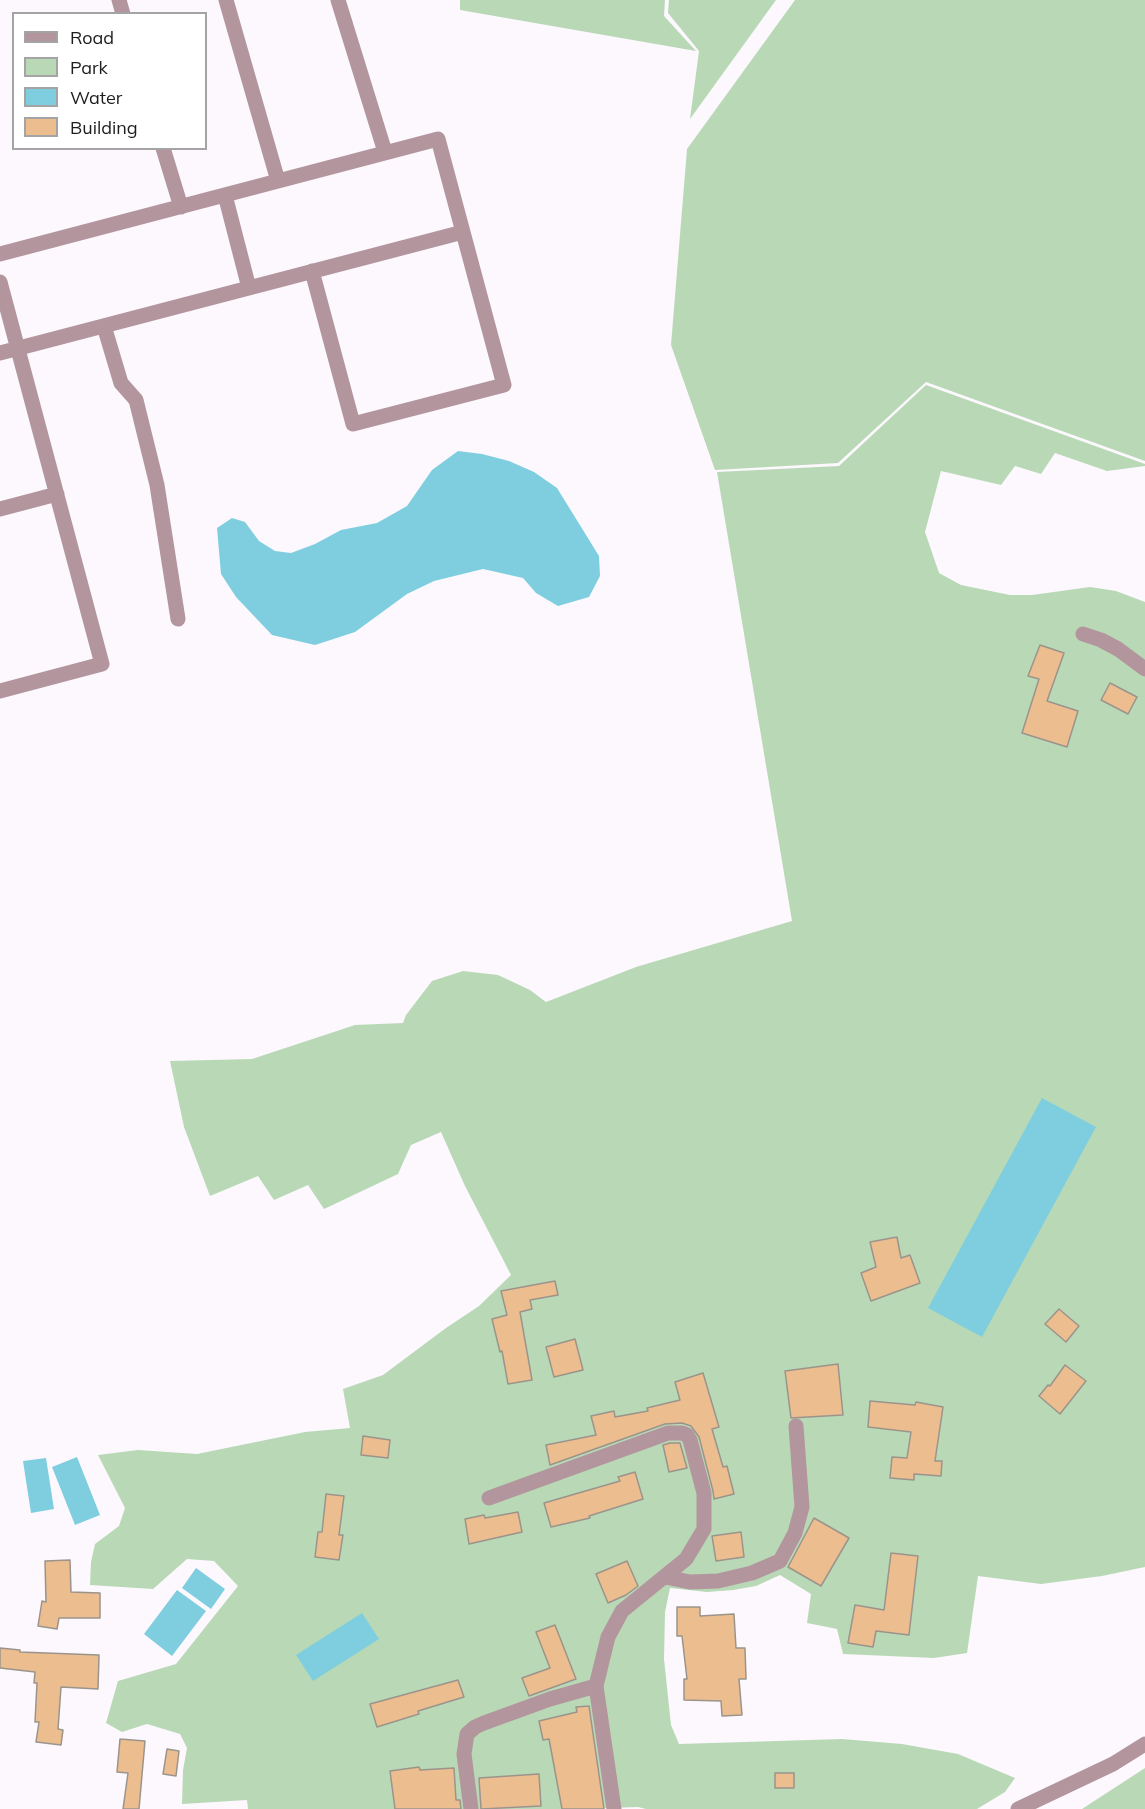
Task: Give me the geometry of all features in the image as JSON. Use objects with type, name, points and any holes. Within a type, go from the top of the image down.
[{"type":"street","points":[[225,0],[278,181]]},
{"type":"street","points":[[338,0],[385,152]]},
{"type":"street","points":[[0,254],[438,139],[504,385],[353,424],[312,271]]},
{"type":"street","points":[[164,150],[181,207]]},
{"type":"street","points":[[225,195],[249,288]]},
{"type":"street","points":[[0,353],[463,232]]},
{"type":"street","points":[[0,282],[102,663],[0,691]]},
{"type":"street","points":[[104,326],[121,383],[136,400],[157,485],[178,619]]},
{"type":"street","points":[[0,509],[57,494]]},
{"type":"street","points":[[1083,634],[1118,648],[1145,669]]},
{"type":"street","points":[[665,1577],[690,1582],[718,1581],[752,1573],[780,1561],[795,1533],[802,1507],[796,1426]]},
{"type":"street","points":[[489,1498],[668,1433],[682,1433],[690,1440],[704,1493],[704,1529],[686,1559],[622,1611],[608,1637],[596,1686],[614,1809]]},
{"type":"street","points":[[471,1809],[464,1754],[467,1734],[475,1727],[506,1715],[596,1686]]},
{"type":"street","points":[[1018,1809],[1113,1764],[1145,1744]]},
{"type":"green space","points":[[460,0],[665,0],[664,16],[696,51],[460,10]]},
{"type":"green space","points":[[669,0],[776,0],[690,119],[699,51],[668,13]]},
{"type":"green space","points":[[795,0],[1145,0],[1145,461],[926,382],[838,463],[715,470],[671,345],[687,149]]},
{"type":"green space","points":[[926,385],[1145,464],[1145,466],[1107,471],[1055,453],[1041,474],[1015,466],[1001,485],[941,471],[925,532],[939,573],[961,585],[1010,595],[1032,595],[1090,587],[1116,591],[1145,602],[1145,1567],[1102,1576],[1041,1584],[978,1576],[967,1653],[934,1658],[843,1654],[837,1629],[807,1623],[811,1594],[780,1575],[756,1586],[733,1590],[707,1592],[670,1588],[665,1612],[664,1659],[671,1725],[679,1744],[842,1739],[902,1744],[958,1754],[1015,1778],[1005,1792],[977,1809],[646,1809],[638,1807],[248,1809],[247,1800],[182,1804],[183,1770],[187,1748],[180,1734],[147,1724],[122,1732],[106,1723],[118,1681],[176,1664],[238,1586],[214,1561],[187,1559],[153,1589],[90,1585],[95,1544],[119,1526],[125,1508],[98,1455],[138,1450],[197,1454],[305,1432],[350,1428],[343,1389],[383,1375],[479,1306],[511,1275],[465,1186],[441,1132],[411,1145],[398,1174],[324,1209],[308,1185],[274,1200],[258,1176],[210,1196],[184,1127],[170,1061],[252,1059],[355,1025],[403,1023],[406,1015],[432,981],[463,971],[498,975],[530,990],[546,1002],[636,967],[792,921],[717,472],[839,466]]},
{"type":"green space","points":[[1145,1768],[1145,1809],[1082,1809]]},
{"type":"water","points":[[458,451],[509,461],[534,472],[557,488],[599,556],[600,576],[589,597],[558,606],[536,593],[523,578],[483,569],[434,581],[407,594],[355,632],[315,645],[272,635],[236,597],[221,574],[217,528],[232,518],[245,522],[259,541],[275,551],[291,553],[315,544],[341,530],[377,523],[407,506],[432,470]]},
{"type":"water","points":[[1042,1098],[1096,1127],[982,1337],[928,1308]]},
{"type":"water","points":[[77,1457],[100,1515],[75,1525],[52,1467]]},
{"type":"water","points":[[46,1458],[54,1509],[31,1513],[23,1461]]},
{"type":"water","points":[[196,1568],[225,1589],[211,1609],[182,1588]]},
{"type":"water","points":[[177,1590],[206,1611],[172,1656],[144,1634]]},
{"type":"water","points":[[362,1613],[379,1639],[313,1681],[296,1655]]},
{"type":"building","points":[[1040,645],[1064,653],[1047,701],[1078,711],[1067,747],[1022,733],[1039,679],[1028,676]]},
{"type":"building","points":[[1110,683],[1137,697],[1128,714],[1101,700]]},
{"type":"building","points":[[897,1237],[901,1258],[910,1255],[920,1283],[871,1301],[861,1273],[876,1267],[870,1242]]},
{"type":"building","points":[[555,1281],[558,1295],[530,1300],[532,1309],[520,1312],[532,1380],[508,1384],[502,1351],[500,1352],[492,1319],[507,1315],[501,1291]]},
{"type":"building","points":[[1059,1309],[1079,1326],[1066,1342],[1045,1324]]},
{"type":"building","points":[[575,1339],[583,1370],[554,1377],[546,1347]]},
{"type":"building","points":[[838,1364],[843,1415],[791,1418],[785,1371]]},
{"type":"building","points":[[1065,1365],[1086,1381],[1060,1414],[1039,1396],[1048,1385],[1050,1386]]},
{"type":"building","points":[[703,1373],[719,1427],[712,1429],[723,1467],[727,1466],[734,1494],[714,1499],[699,1437],[691,1426],[682,1423],[665,1424],[550,1465],[546,1445],[596,1435],[591,1416],[614,1411],[615,1417],[648,1411],[647,1408],[680,1400],[675,1382]]},
{"type":"building","points":[[870,1401],[915,1405],[916,1402],[943,1407],[935,1461],[942,1461],[941,1476],[914,1474],[914,1480],[890,1478],[892,1457],[907,1458],[911,1432],[868,1427]]},
{"type":"building","points":[[363,1436],[390,1440],[388,1458],[361,1455]]},
{"type":"building","points":[[680,1443],[687,1468],[669,1472],[663,1445]]},
{"type":"building","points":[[635,1472],[643,1499],[589,1516],[590,1518],[551,1527],[544,1503],[620,1481],[618,1477]]},
{"type":"building","points":[[326,1494],[344,1496],[339,1535],[343,1535],[339,1560],[315,1557],[318,1532],[322,1532]]},
{"type":"building","points":[[518,1512],[522,1532],[469,1544],[465,1519]]},
{"type":"building","points":[[814,1518],[849,1538],[821,1586],[788,1567]]},
{"type":"building","points":[[741,1532],[744,1557],[716,1561],[712,1536]]},
{"type":"building","points":[[891,1553],[918,1556],[909,1635],[876,1631],[873,1647],[848,1643],[855,1605],[884,1610]]},
{"type":"building","points":[[70,1560],[71,1592],[100,1593],[100,1618],[59,1618],[57,1629],[38,1626],[42,1601],[46,1602],[45,1561]]},
{"type":"building","points":[[627,1561],[638,1586],[626,1595],[608,1603],[596,1574]]},
{"type":"building","points":[[677,1607],[700,1607],[700,1616],[734,1614],[736,1648],[745,1648],[746,1679],[739,1679],[742,1715],[722,1716],[721,1701],[684,1700],[684,1679],[687,1679],[682,1636],[677,1636]]},
{"type":"building","points":[[555,1625],[576,1679],[529,1696],[522,1678],[550,1668],[536,1632]]},
{"type":"building","points":[[0,1648],[20,1650],[20,1652],[99,1655],[98,1689],[61,1687],[58,1729],[63,1730],[61,1745],[36,1742],[39,1722],[35,1722],[37,1683],[34,1683],[35,1672],[0,1668]]},
{"type":"building","points":[[458,1680],[464,1697],[377,1727],[370,1704]]},
{"type":"building","points":[[589,1706],[604,1809],[562,1809],[549,1739],[543,1740],[539,1721],[577,1712],[576,1707]]},
{"type":"building","points":[[120,1739],[145,1741],[139,1809],[123,1809],[128,1773],[117,1772]]},
{"type":"building","points":[[167,1749],[179,1751],[176,1776],[163,1774]]},
{"type":"building","points":[[419,1767],[420,1770],[454,1768],[456,1800],[460,1800],[461,1809],[395,1809],[390,1771]]},
{"type":"building","points":[[775,1773],[794,1773],[794,1788],[775,1788]]},
{"type":"building","points":[[539,1774],[541,1806],[481,1809],[479,1778]]}]
